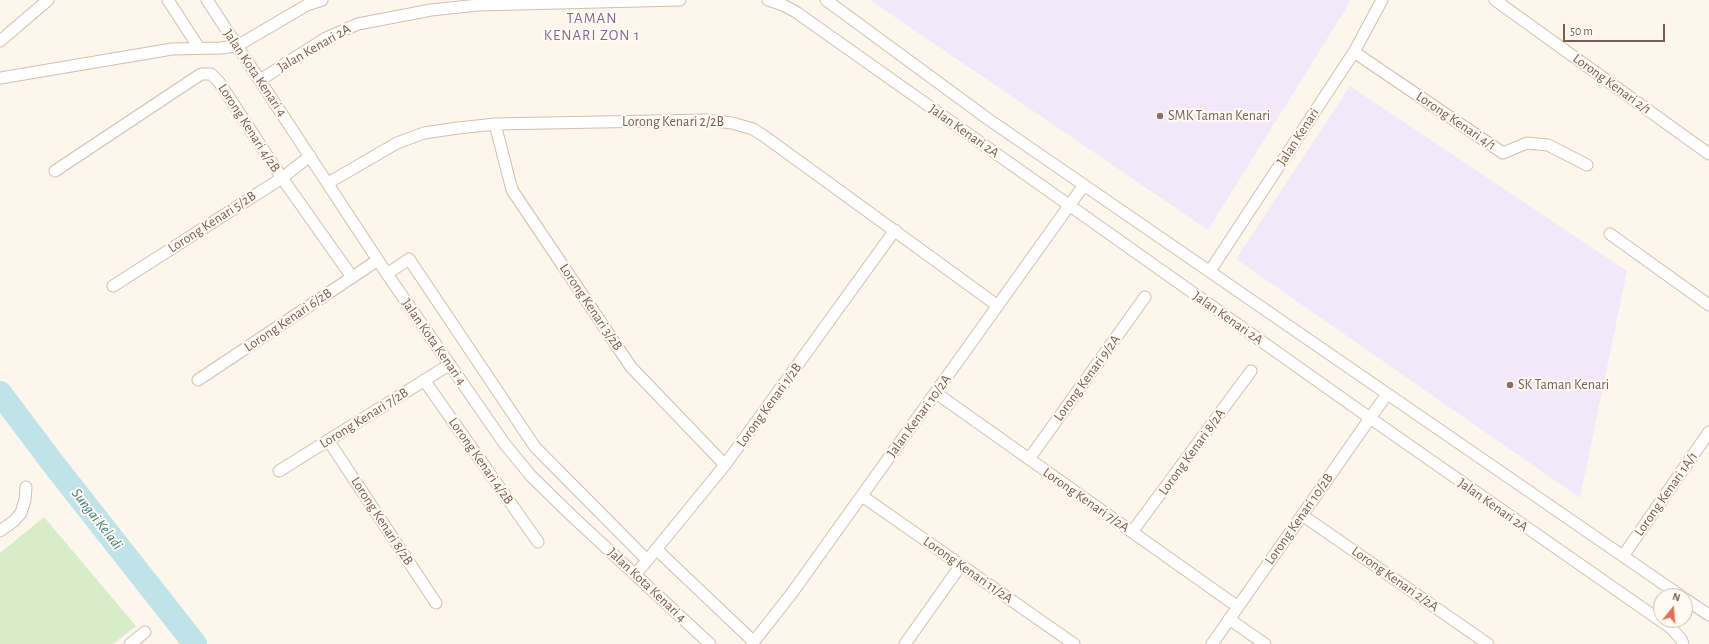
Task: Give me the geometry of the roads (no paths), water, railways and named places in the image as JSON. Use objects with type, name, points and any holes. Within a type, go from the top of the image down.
[{"type":"street","points":[[0,41],[48,0]]},
{"type":"street","points":[[168,0],[199,48]]},
{"type":"street","name":"Jalan Kota Kenari 4","points":[[207,0],[387,274],[504,443],[531,476],[710,644]]},
{"type":"street","points":[[0,78],[172,49],[237,46],[307,5],[322,0]]},
{"type":"street","name":"Jalan Kenari 2A","points":[[260,80],[326,38],[358,24],[431,10],[478,5],[680,0]]},
{"type":"street","name":"Jalan Kenari 2A","points":[[768,0],[783,5],[796,12],[1670,628],[1681,639],[1683,644]]},
{"type":"street","name":"Jalan Kenari 2A","points":[[826,0],[988,119],[1084,186],[1210,271],[1669,588]]},
{"type":"street","name":"Jalan Kenari","points":[[1210,271],[1354,52],[1382,0]]},
{"type":"street","name":"Lorong Kenari 2/1","points":[[1495,0],[1709,154]]},
{"type":"street","name":"Lorong Kenari 4/1","points":[[1354,52],[1503,153],[1527,144],[1548,145],[1586,165]]},
{"type":"street","name":"Lorong Kenari 4/2B","points":[[55,171],[201,74],[207,73],[216,78],[219,82],[282,178],[352,277]]},
{"type":"street","name":"Lorong Kenari 2/2B","points":[[328,183],[397,143],[424,133],[495,124],[706,120],[732,123],[753,130],[764,136],[998,306]]},
{"type":"street","name":"Lorong Kenari 3/2B","points":[[495,124],[512,190],[631,368],[726,465]]},
{"type":"street","name":"Lorong Kenari 5/2B","points":[[113,286],[282,178],[310,156]]},
{"type":"street","name":"Jalan Kenari 10/2A","points":[[753,643],[792,593],[1084,186]]},
{"type":"street","name":"Lorong Kenari 1/2B","points":[[636,574],[726,465],[895,230]]},
{"type":"street","points":[[1610,234],[1709,305]]},
{"type":"street","points":[[387,274],[409,259],[535,447],[647,560]]},
{"type":"street","name":"Lorong Kenari 6/2B","points":[[198,380],[378,260]]},
{"type":"street","name":"Lorong Kenari 9/2A","points":[[1029,459],[1145,297]]},
{"type":"street","name":"Lorong Kenari 7/2B","points":[[279,471],[449,365]]},
{"type":"street","name":"Lorong Kenari 8/2A","points":[[1132,532],[1251,371]]},
{"type":"street","name":"Lorong Kenari 4/2B","points":[[424,380],[538,542]]},
{"type":"street","name":"Lorong Kenari 7/2A","points":[[936,393],[1238,607]]},
{"type":"street","name":"Lorong Kenari 10/2B","points":[[1212,644],[1387,394]]},
{"type":"street","name":"Lorong Kenari 1A/1","points":[[1623,556],[1709,432]]},
{"type":"street","name":"Lorong Kenari 8/2B","points":[[328,440],[436,603]]},
{"type":"street","points":[[0,531],[14,521],[21,513],[25,500],[26,486]]},
{"type":"street","name":"Lorong Kenari 11/2A","points":[[862,496],[961,566],[1061,640],[1074,644]]},
{"type":"street","name":"Lorong Kenari 2/2A","points":[[1302,515],[1488,644]]},
{"type":"street","points":[[656,549],[753,643]]},
{"type":"street","points":[[905,644],[961,566]]},
{"type":"street","points":[[1693,604],[1709,615]]},
{"type":"street","points":[[1229,619],[1265,644]]},
{"type":"street","points":[[130,644],[145,632]]},
{"type":"waterway","name":"Sungai Keladi","points":[[0,393],[55,466],[195,644]]},
{"type":"place","name":"SMK Taman Kenari","points":[[1160,116]]},
{"type":"place","name":"SK Taman Kenari","points":[[1510,385]]},
{"type":"district","name":"TAMAN KENARI ZON 1","points":[[592,26]]}]
